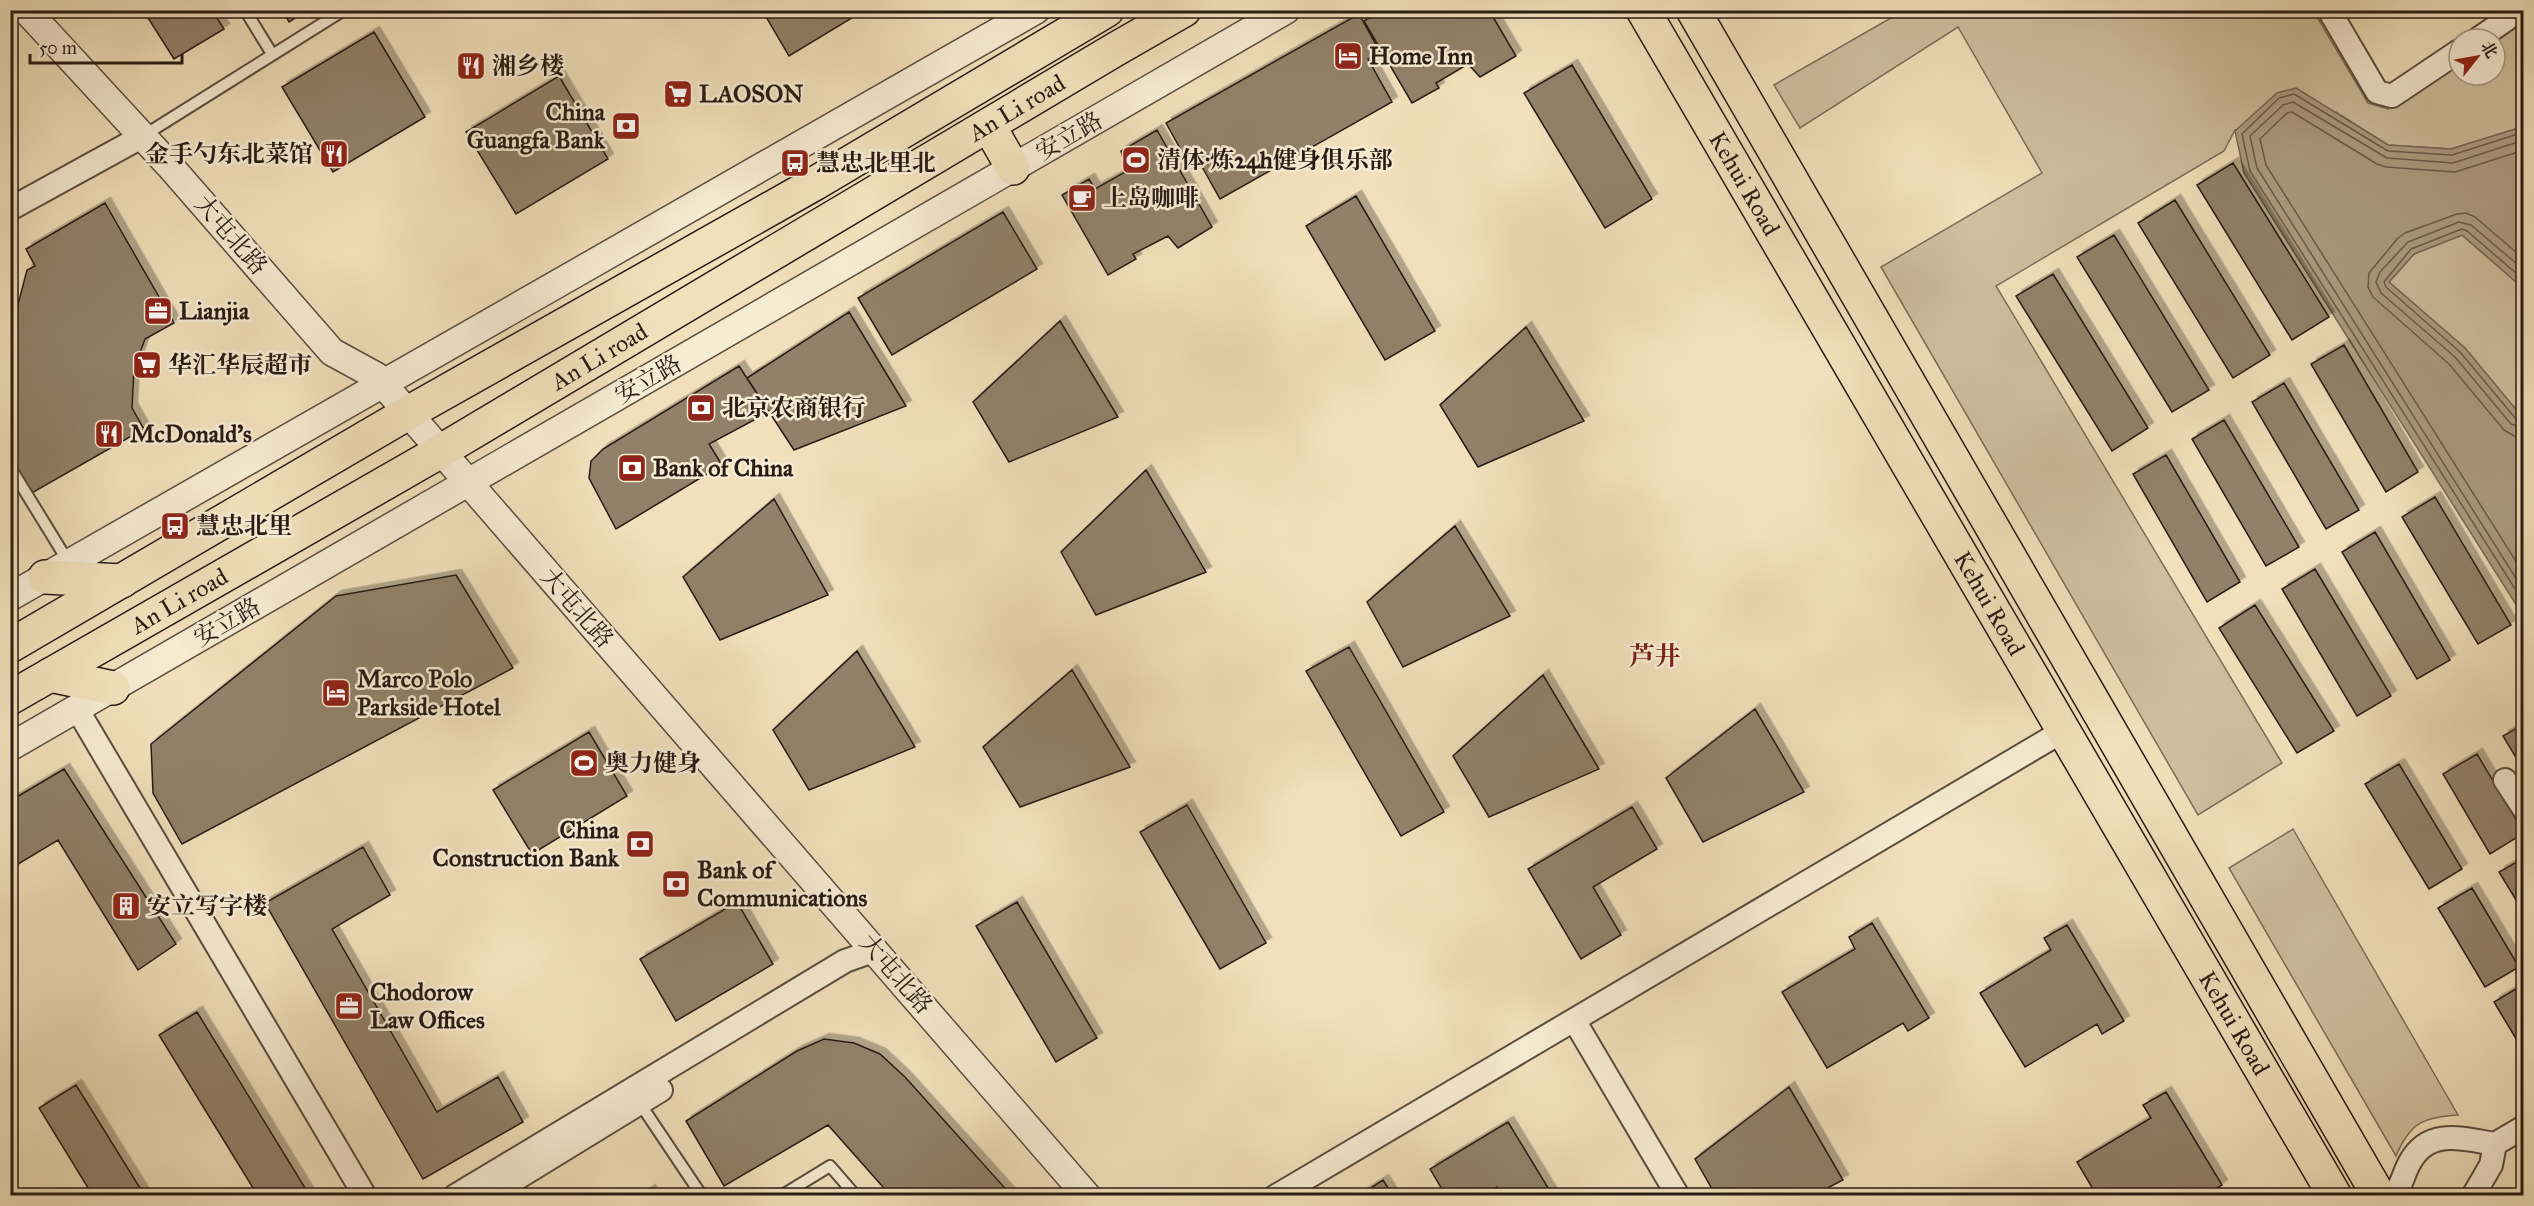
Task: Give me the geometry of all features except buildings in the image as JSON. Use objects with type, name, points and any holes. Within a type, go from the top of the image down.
[{"type":"main road","name":"An Li road","points":[[10,646],[408,413],[814,184],[1107,10]]},
{"type":"main road","name":"An Li road","points":[[10,698],[441,451],[1184,10]]},
{"type":"main road","name":"Kehui Road","points":[[1643,10],[2335,1196]]},
{"type":"main road","name":"Kehui Road","points":[[1693,10],[2379,1196]]},
{"type":"main road","points":[[988,126],[1013,168]]},
{"type":"main road","points":[[57,570],[122,581]]},
{"type":"main road","points":[[50,675],[113,688]]},
{"type":"street","name":"大屯北路","points":[[26,10],[143,136],[332,352],[376,376],[1087,1196]]},
{"type":"street","points":[[10,597],[1036,10]]},
{"type":"street","name":"安立路","points":[[10,747],[1286,10]]},
{"type":"street","points":[[2329,10],[2376,92],[2392,96],[2447,59]]},
{"type":"street","points":[[2496,27],[2507,20],[2508,10]]},
{"type":"street","points":[[10,209],[143,136]]},
{"type":"street","points":[[75,710],[83,718],[365,1196]]},
{"type":"street","points":[[1276,1196],[2063,731]]},
{"type":"street","points":[[2505,780],[2523,809]]},
{"type":"street","points":[[488,1196],[635,1096],[845,961],[876,951]]},
{"type":"street","points":[[1574,1020],[1678,1196]]},
{"type":"street","points":[[454,1196],[635,1096]]},
{"type":"street","points":[[2393,1196],[2402,1184],[2410,1162],[2424,1144],[2450,1136],[2495,1144],[2523,1127]]},
{"type":"street","points":[[2473,1196],[2491,1165],[2495,1144]]},
{"type":"lane","points":[[245,10],[272,54]]},
{"type":"lane","points":[[143,136],[344,10]]},
{"type":"lane","points":[[10,467],[57,570]]},
{"type":"lane","points":[[635,1096],[702,1196]]},
{"type":"lane","points":[[781,1196],[830,1166],[856,1196]]},
{"type":"shaded area","points":[[2313,10],[2368,103],[2388,109],[2447,71],[2447,87],[2507,87],[2507,31],[2521,22],[2523,11],[2522,127],[2451,149],[2388,145],[2336,112],[2235,130],[2224,151],[1996,286],[2282,763],[2198,815],[1881,267],[2042,173],[1958,27],[1800,128],[1774,85],[1903,11]]},
{"type":"shaded area","points":[[2462,235],[2523,288],[2523,418],[2465,348],[2389,282],[2414,254]]},
{"type":"shaded area","points":[[2293,829],[2458,1115],[2427,1120],[2419,1124],[2407,1136],[2396,1156],[2229,868]]},
{"type":"water","points":[[2296,88],[2388,145],[2451,149],[2522,127],[2523,121],[2523,288],[2462,235],[2414,254],[2389,282],[2465,348],[2523,418],[2524,602],[2520,611],[2244,173],[2235,131],[2277,93]]},
{"type":"place","name":"Home Inn","points":[[1348,56]]},
{"type":"place","name":"湘乡楼","points":[[471,66]]},
{"type":"place","name":"LAOSON","points":[[678,94]]},
{"type":"place","name":"China Guangfa Bank","points":[[626,126]]},
{"type":"place","name":"金手勺东北菜馆","points":[[334,154]]},
{"type":"place","name":"清体·炼24h健身俱乐部","points":[[1136,160]]},
{"type":"place","name":"慧忠北里北","points":[[795,163]]},
{"type":"place","name":"上岛咖啡","points":[[1082,198]]},
{"type":"place","name":"Lianjia","points":[[158,311]]},
{"type":"place","name":"华汇华辰超市","points":[[147,365]]},
{"type":"place","name":"北京农商银行","points":[[701,408]]},
{"type":"place","name":"McDonald's","points":[[109,434]]},
{"type":"place","name":"Bank of China","points":[[632,468]]},
{"type":"place","name":"慧忠北里","points":[[175,526]]},
{"type":"place","name":"Marco Polo Parkside Hotel","points":[[336,693]]},
{"type":"place","name":"奥力健身","points":[[584,763]]},
{"type":"place","name":"China Construction Bank","points":[[640,844]]},
{"type":"place","name":"Bank of Communications","points":[[676,884]]},
{"type":"place","name":"安立写字楼","points":[[126,906]]},
{"type":"place","name":"Chodorow Law Offices","points":[[349,1006]]},
{"type":"district","name":"芦井","points":[[1655,656]]}]
